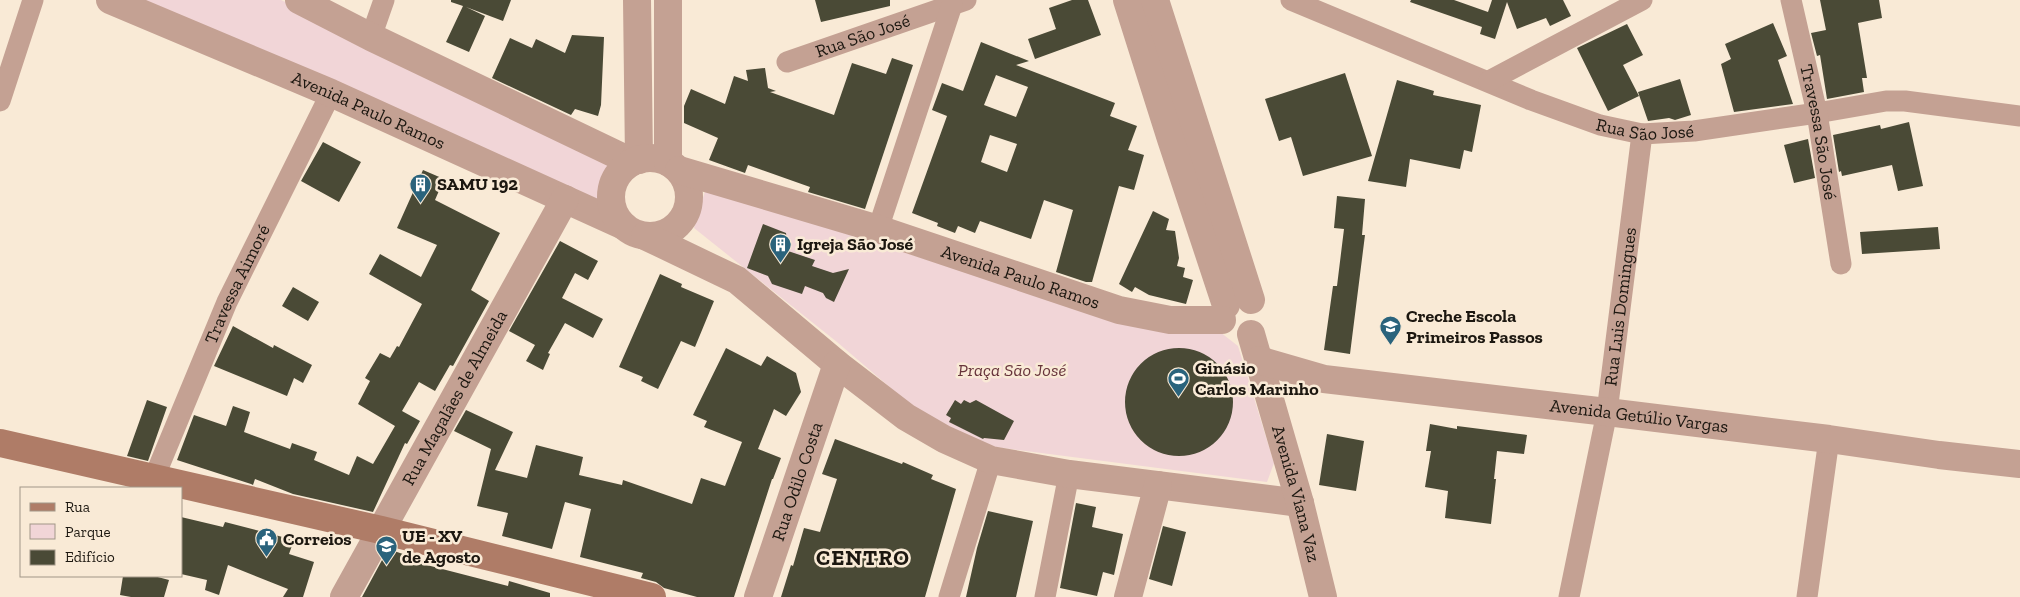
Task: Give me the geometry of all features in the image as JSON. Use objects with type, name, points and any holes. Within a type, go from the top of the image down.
[{"type":"main road","points":[[0,444],[381,530],[652,597]]},
{"type":"street","points":[[0,101],[32,0]]},
{"type":"street","name":"Avenida Paulo Ramos","points":[[110,0],[331,93],[635,231],[737,280],[837,364]]},
{"type":"street","points":[[299,0],[371,37],[635,161],[658,159],[673,166],[686,180],[689,204],[685,215],[671,230],[655,236],[635,231],[614,211],[611,192],[618,175],[635,161],[637,0]]},
{"type":"street","points":[[371,37],[384,0]]},
{"type":"street","points":[[668,0],[673,166]]},
{"type":"street","points":[[1127,0],[1171,139],[1233,308]]},
{"type":"street","points":[[1155,0],[1197,132],[1233,308]]},
{"type":"street","name":"Rua São José","points":[[1291,0],[1531,100],[1592,122],[1642,134],[1694,131],[1886,101],[1905,101],[2020,116]]},
{"type":"street","points":[[1489,81],[1642,0]]},
{"type":"street","name":"Travessa São José","points":[[1791,0],[1817,113],[1841,264]]},
{"type":"street","points":[[878,229],[959,3]]},
{"type":"street","name":"Rua São José","points":[[787,62],[959,3]]},
{"type":"street","name":"Travessa Aimoré","points":[[154,478],[227,302],[331,93]]},
{"type":"street","points":[[1171,139],[1197,132]]},
{"type":"street","name":"Rua Luis Domingues","points":[[1569,597],[1607,412],[1642,134]]},
{"type":"street","name":"Avenida Paulo Ramos","points":[[673,166],[878,229],[1119,310],[1170,320],[1198,321],[1233,308]]},
{"type":"street","name":"Rua Magalães de Almeida","points":[[344,597],[565,199]]},
{"type":"street","name":"Avenida Viana Vaz","points":[[1233,308],[1228,330],[1233,334],[1245,336],[1251,334],[1300,503],[1323,597]]},
{"type":"street","name":"Avenida Getúlio Vargas","points":[[1259,360],[1324,379],[1829,439],[1939,455],[2020,464]]},
{"type":"street","points":[[837,364],[906,417],[944,439],[991,460],[1069,474],[1300,503]]},
{"type":"street","name":"Rua Odilo Costa","points":[[758,597],[837,364]]},
{"type":"street","points":[[1807,597],[1829,439]]},
{"type":"street","points":[[949,597],[991,460]]},
{"type":"street","points":[[1045,597],[1069,474]]},
{"type":"street","points":[[1128,597],[1158,484]]},
{"type":"green space","points":[[140,0],[281,0],[620,159],[604,184],[598,205]]},
{"type":"green space","name":"Praça São José","points":[[706,188],[1122,323],[1220,332],[1238,346],[1274,463],[1267,482],[995,447],[949,430],[913,407],[837,342],[694,228]]},
{"type":"building","points":[[451,0],[511,0],[503,21],[466,7],[485,16],[469,52],[446,42],[463,6],[451,2]]},
{"type":"building","points":[[815,0],[890,0],[890,6],[821,22]]},
{"type":"building","points":[[1072,0],[1088,0],[1101,35],[1035,59],[1028,39],[1056,29],[1049,8]]},
{"type":"building","points":[[1411,0],[1454,0],[1488,12],[1492,0],[1563,0],[1571,16],[1550,26],[1546,18],[1517,29],[1507,2],[1495,39],[1480,34],[1482,27],[1410,2]]},
{"type":"building","points":[[1820,0],[1879,0],[1882,18],[1858,23],[1867,78],[1862,78],[1864,92],[1827,99],[1820,55],[1817,56],[1811,33],[1826,30]]},
{"type":"building","points":[[1773,23],[1787,56],[1778,60],[1793,104],[1734,112],[1721,64],[1731,59],[1725,44]]},
{"type":"building","points":[[1627,24],[1643,55],[1623,65],[1639,96],[1608,111],[1577,48]]},
{"type":"building","points":[[572,35],[604,37],[601,105],[598,116],[575,109],[571,115],[492,78],[510,38],[532,48],[536,39],[565,53]]},
{"type":"building","points":[[981,42],[1029,61],[1016,65],[1115,103],[1110,116],[1137,126],[1128,150],[1144,155],[1134,190],[1119,186],[1092,282],[1086,282],[1056,272],[1073,210],[1044,200],[1031,239],[980,221],[975,233],[958,226],[955,233],[937,226],[938,223],[912,213],[947,116],[932,110],[942,83],[963,91]],"holes":[[[996,75],[1028,87],[1016,117],[984,105]],[[990,135],[1017,144],[1007,172],[981,162]]]},
{"type":"building","points":[[892,58],[913,65],[865,209],[808,192],[810,187],[748,165],[745,173],[709,160],[718,138],[684,123],[684,106],[691,89],[725,104],[734,76],[748,81],[746,70],[765,68],[768,88],[776,91],[770,92],[834,115],[852,63],[886,74]]},
{"type":"building","points":[[1345,73],[1372,156],[1303,176],[1291,137],[1279,141],[1265,99]]},
{"type":"building","points":[[1680,79],[1691,115],[1675,120],[1669,118],[1648,121],[1638,92]]},
{"type":"building","points":[[1397,80],[1434,91],[1433,95],[1481,105],[1472,152],[1464,150],[1460,169],[1410,159],[1406,187],[1368,181]]},
{"type":"building","points":[[1909,122],[1923,186],[1898,191],[1892,165],[1842,176],[1841,171],[1839,172],[1833,135],[1880,125],[1881,129]]},
{"type":"building","points":[[1808,139],[1815,178],[1794,183],[1784,145]]},
{"type":"building","points":[[323,142],[361,162],[339,202],[301,181]]},
{"type":"building","points":[[423,170],[444,179],[435,200],[500,233],[471,290],[489,301],[453,366],[450,365],[435,391],[419,382],[402,411],[420,421],[407,444],[405,443],[373,512],[293,494],[255,479],[253,485],[177,460],[194,415],[226,426],[233,406],[250,412],[244,432],[290,449],[292,443],[317,452],[314,460],[349,475],[357,456],[373,464],[395,426],[358,404],[370,381],[365,378],[380,353],[390,358],[397,346],[399,347],[422,304],[369,274],[380,254],[421,277],[437,245],[397,228]]},
{"type":"building","points":[[1337,196],[1365,199],[1362,235],[1365,235],[1350,354],[1324,350],[1333,286],[1337,286],[1344,229],[1334,228]]},
{"type":"building","points":[[1153,211],[1169,219],[1166,230],[1175,231],[1179,258],[1177,266],[1185,268],[1183,277],[1193,280],[1186,304],[1149,295],[1135,287],[1132,292],[1119,284]]},
{"type":"building","name":"Igreja São José","points":[[763,224],[786,233],[788,251],[815,260],[812,266],[833,273],[849,269],[834,302],[826,298],[823,293],[805,286],[802,294],[772,284],[768,276],[747,268]]},
{"type":"building","points":[[1938,227],[1940,249],[1862,254],[1860,232]]},
{"type":"building","points":[[560,241],[598,261],[588,280],[575,273],[562,298],[603,319],[593,338],[565,323],[548,353],[550,354],[543,370],[526,361],[535,345],[509,331]]},
{"type":"building","points":[[660,274],[682,284],[681,287],[714,301],[695,347],[681,341],[658,389],[641,381],[643,377],[619,367]]},
{"type":"building","points":[[293,287],[319,302],[308,321],[282,306]]},
{"type":"building","points":[[233,326],[273,348],[274,345],[312,365],[303,383],[294,378],[287,396],[214,366]]},
{"type":"building","points":[[726,348],[761,366],[767,356],[796,373],[801,392],[786,416],[774,409],[758,449],[781,458],[772,479],[734,597],[697,597],[664,588],[656,582],[641,578],[643,573],[580,557],[591,509],[565,502],[552,549],[502,536],[508,513],[477,506],[491,449],[454,431],[466,410],[513,432],[495,470],[527,478],[536,445],[583,457],[579,475],[622,485],[623,480],[692,504],[701,478],[725,486],[742,442],[704,427],[707,421],[693,415]]},
{"type":"building","name":"Ginásio Carlos Marinho","points":[[1179,348],[1200,352],[1217,364],[1229,381],[1233,402],[1229,423],[1217,440],[1200,452],[1179,456],[1158,452],[1141,440],[1129,423],[1125,402],[1129,381],[1141,364],[1158,352]]},
{"type":"building","points":[[147,400],[167,407],[148,461],[127,456]]},
{"type":"building","points":[[955,400],[961,404],[964,400],[970,403],[976,400],[1014,421],[1004,440],[983,439],[949,422],[951,418],[946,415]]},
{"type":"building","points":[[1430,424],[1457,429],[1457,426],[1527,435],[1524,454],[1497,451],[1491,524],[1445,518],[1448,491],[1425,487],[1431,451],[1426,451]]},
{"type":"building","points":[[1327,434],[1364,441],[1356,491],[1319,485]]},
{"type":"building","points":[[835,439],[902,464],[903,462],[933,475],[931,479],[956,489],[925,597],[781,597],[791,565],[793,566],[804,528],[820,532],[837,479],[822,474]]},
{"type":"building","points":[[1076,503],[1096,507],[1092,527],[1123,534],[1114,575],[1103,572],[1097,596],[1060,588]]},
{"type":"building","points":[[988,511],[1033,521],[1016,597],[966,597]]},
{"type":"building","points":[[182,517],[223,527],[225,522],[294,540],[289,554],[314,562],[303,597],[283,597],[288,589],[228,565],[219,595],[205,590],[207,580],[182,574]]},
{"type":"building","points":[[1163,526],[1186,532],[1172,586],[1149,579]]},
{"type":"building","points":[[388,549],[421,560],[419,563],[508,586],[509,581],[550,593],[550,597],[362,597]]},
{"type":"building","points":[[123,577],[158,577],[169,580],[164,597],[120,595]]},
{"type":"place","name":"SAMU 192","points":[[421,203]]},
{"type":"place","name":"Igreja São José","points":[[781,263]]},
{"type":"place","name":"Creche Escola Primeiros Passos","points":[[1390,345]]},
{"type":"place","name":"Ginásio Carlos Marinho","points":[[1179,397]]},
{"type":"place","name":"Correios","points":[[267,558]]},
{"type":"place","name":"UE - XV de Agosto","points":[[386,565]]},
{"type":"district","name":"CENTRO","points":[[863,557]]}]
